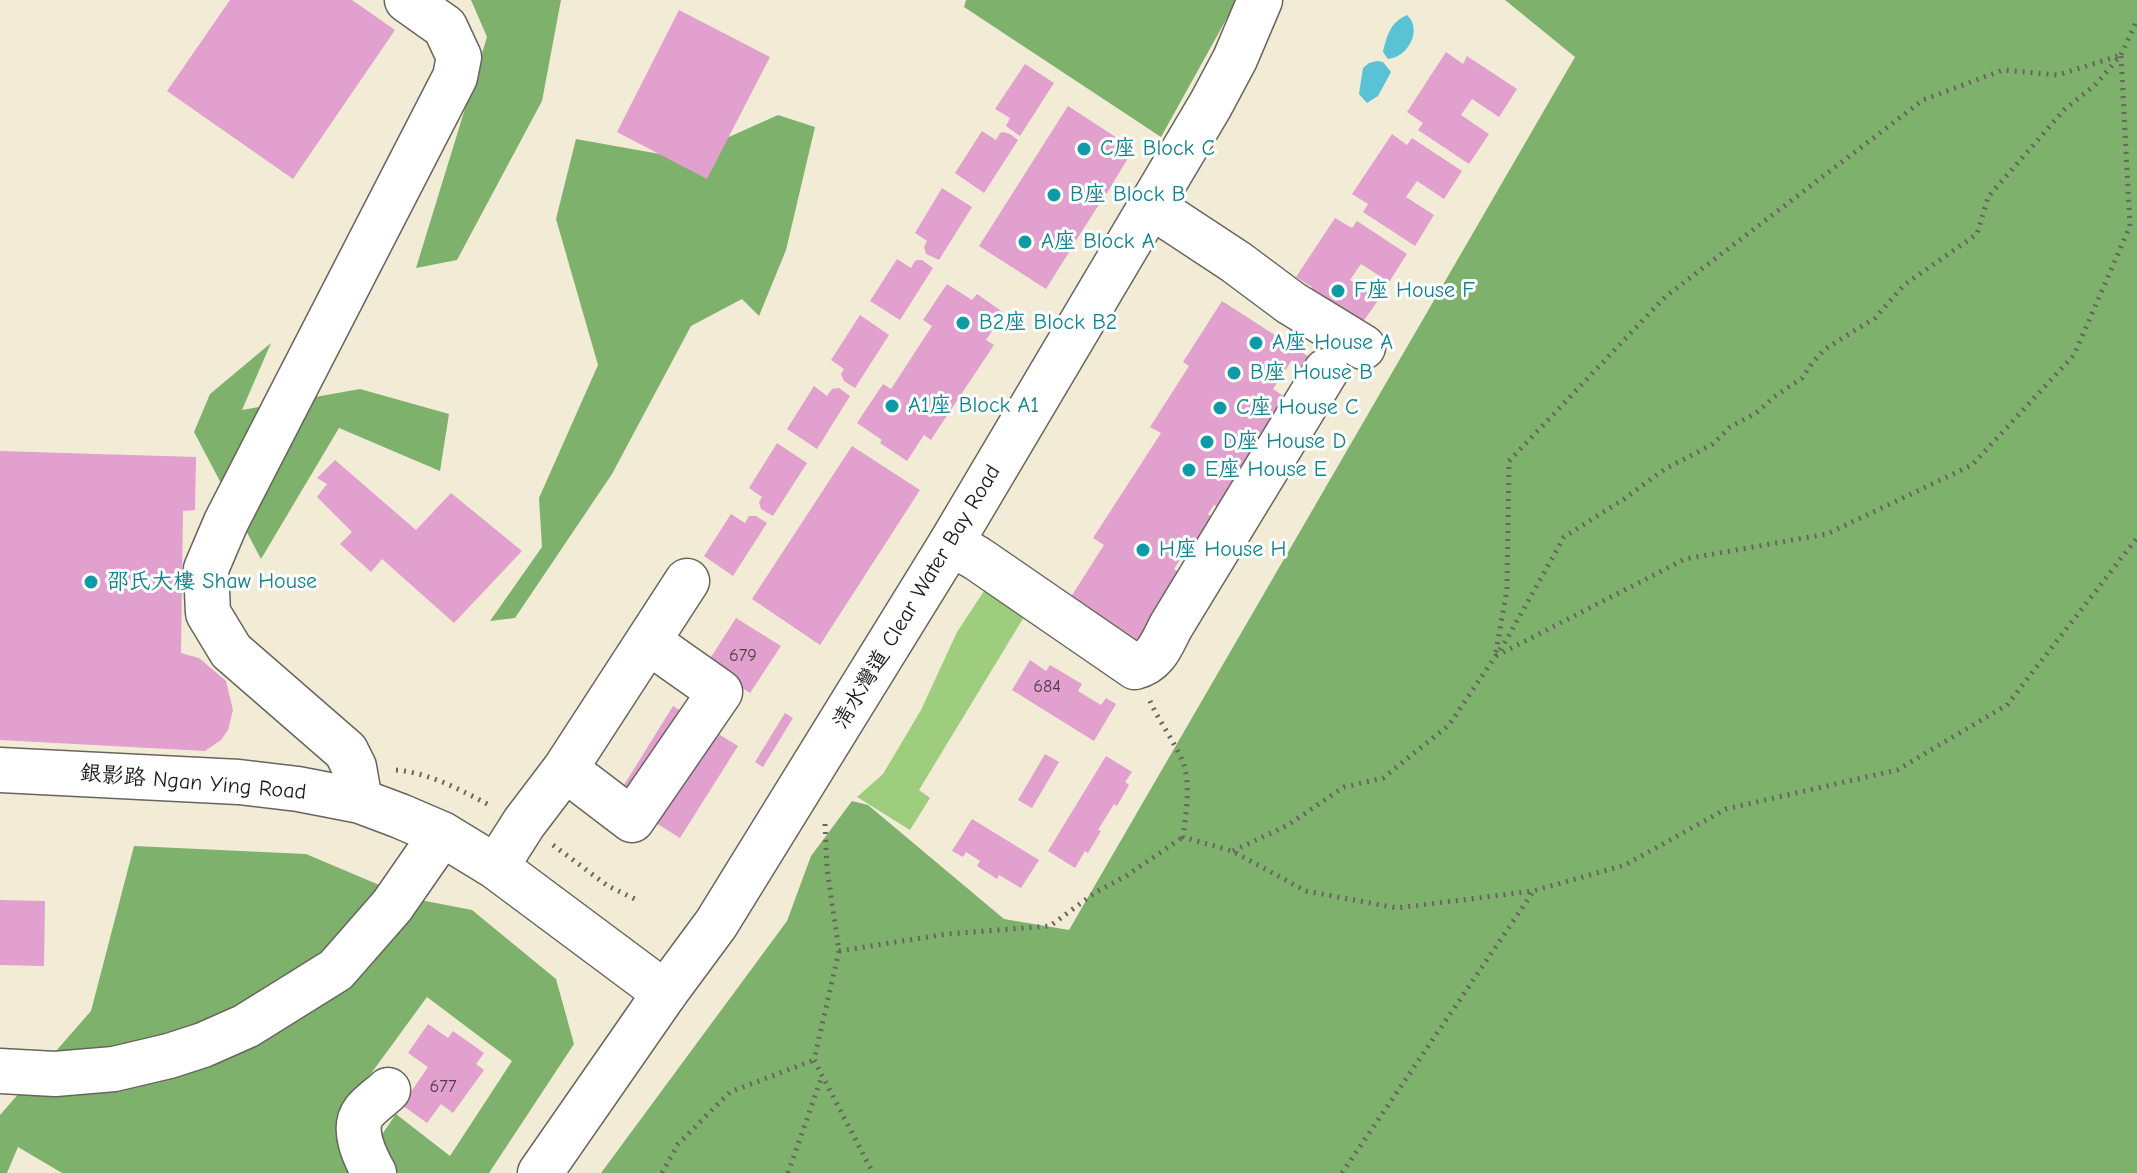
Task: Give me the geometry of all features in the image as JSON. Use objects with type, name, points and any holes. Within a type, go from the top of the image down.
[{"type":"main road","points":[[360,801],[354,767],[346,751],[231,651],[208,613],[206,569],[226,522],[455,77],[459,57],[445,27],[407,0]]},
{"type":"main road","name":"清水灣道 Clear Water Bay Road","points":[[540,1173],[716,924],[951,543],[1211,104],[1235,59],[1260,0]]},
{"type":"main road","points":[[1151,206],[1291,303],[1363,347]]},
{"type":"main road","points":[[951,543],[1135,667],[1146,664],[1155,656],[1326,371]]},
{"type":"main road","points":[[496,867],[524,823],[565,769],[687,581]]},
{"type":"main road","points":[[565,769],[632,820],[720,692],[649,642]]},
{"type":"main road","name":"銀影路 Ngan Ying Road","points":[[0,770],[239,782],[360,801],[442,834],[496,867],[665,993]]},
{"type":"main road","points":[[0,1071],[55,1074],[114,1069],[203,1045],[246,1026],[336,970],[392,906],[442,834]]},
{"type":"main road","points":[[374,1173],[364,1155],[359,1134],[362,1114],[388,1090]]},
{"type":"path","points":[[1232,851],[1288,825],[1344,787],[1383,778],[1449,725],[1495,657],[1564,537],[1665,469],[1713,444],[1730,427],[1756,413],[1802,378],[1825,349],[1875,318],[1904,285],[1977,234],[1988,197],[2064,110],[2096,84],[2121,55],[2137,20]]},
{"type":"path","points":[[1495,657],[1507,589],[1509,461],[1665,297],[1923,100],[2003,70],[2058,75],[2121,55]]},
{"type":"path","points":[[1495,657],[1685,559],[1827,534],[1972,465],[2074,355],[2130,226],[2121,55]]},
{"type":"path","points":[[1183,837],[1232,851],[1306,891],[1397,908],[1533,891],[1625,865],[1726,809],[1897,770],[2007,705],[2137,538]]},
{"type":"path","points":[[1135,667],[1157,717],[1183,763],[1187,795],[1183,837]]},
{"type":"path","points":[[824,815],[827,868],[839,951],[814,1060],[873,1173]]},
{"type":"path","points":[[839,951],[947,934],[1050,926],[1096,892],[1126,876],[1183,837]]},
{"type":"path","points":[[1342,1173],[1533,891]]},
{"type":"path","points":[[662,1173],[678,1144],[730,1092],[814,1060]]},
{"type":"path","points":[[788,1173],[823,1076]]},
{"type":"green space","points":[[471,0],[561,0],[542,101],[457,260],[416,268],[487,37]]},
{"type":"green space","points":[[966,0],[1237,0],[1161,137],[964,7]]},
{"type":"green space","points":[[1505,0],[2137,0],[2137,1173],[601,1173],[787,921],[811,856],[852,801],[868,805],[1004,919],[1069,930],[1575,57]]},
{"type":"green space","points":[[778,115],[815,127],[786,250],[759,316],[742,299],[691,326],[612,474],[515,618],[490,621],[542,547],[539,498],[598,365],[556,219],[576,139],[682,158]]},
{"type":"green space","points":[[271,343],[242,410],[360,389],[449,414],[440,471],[339,428],[261,559],[194,432],[210,394]]},
{"type":"green space","points":[[988,585],[1027,612],[919,790],[930,798],[910,830],[857,797],[883,774],[921,710],[957,632]]},
{"type":"green space","points":[[134,846],[306,854],[410,898],[472,910],[556,979],[574,1044],[489,1173],[394,1173],[376,1143],[396,1114],[450,1156],[512,1061],[427,997],[340,1116],[354,1173],[62,1173],[18,1147],[7,1173],[0,1173],[0,1115],[91,1011]]},
{"type":"water","points":[[1407,15],[1414,28],[1411,42],[1402,53],[1388,59],[1383,52],[1388,35],[1397,21]]},
{"type":"water","points":[[1377,61],[1383,62],[1391,72],[1378,96],[1367,103],[1359,94],[1363,68]]},
{"type":"building","points":[[230,0],[352,0],[395,30],[293,179],[167,91]]},
{"type":"building","points":[[679,10],[770,57],[707,179],[617,132]]},
{"type":"building","points":[[1446,52],[1463,64],[1467,56],[1517,89],[1499,117],[1472,99],[1461,115],[1489,134],[1469,164],[1418,130],[1423,123],[1407,112]]},
{"type":"building","points":[[1025,64],[1054,83],[1020,136],[1006,126],[1010,118],[995,109]]},
{"type":"building","points":[[1068,106],[1128,145],[1124,152],[1130,155],[1105,196],[1099,192],[1094,199],[1100,203],[1075,242],[1069,239],[1065,245],[1071,249],[1046,289],[979,246]]},
{"type":"building","points":[[982,131],[996,140],[1003,132],[1018,140],[984,193],[955,173]]},
{"type":"building","points":[[1392,134],[1407,145],[1412,138],[1462,171],[1444,199],[1417,181],[1406,197],[1434,215],[1415,246],[1363,212],[1368,204],[1352,194]]},
{"type":"building","points":[[942,188],[972,207],[939,260],[926,254],[924,247],[927,241],[915,233]]},
{"type":"building","points":[[1335,218],[1352,228],[1357,221],[1407,254],[1389,282],[1361,264],[1350,280],[1379,299],[1358,329],[1307,295],[1312,287],[1296,277]]},
{"type":"building","points":[[897,259],[911,268],[915,261],[922,260],[933,268],[900,320],[870,301]]},
{"type":"building","points":[[947,284],[972,300],[977,294],[1004,313],[986,340],[994,345],[931,440],[924,435],[907,461],[857,423],[883,384],[891,389],[932,326],[923,320]]},
{"type":"building","points":[[1222,301],[1309,357],[1302,367],[1292,360],[1273,389],[1285,397],[1270,419],[1273,421],[1225,512],[1214,505],[1208,514],[1215,519],[1200,549],[1191,543],[1174,569],[1183,575],[1142,647],[1069,600],[1104,545],[1093,538],[1161,433],[1150,427],[1189,366],[1183,362]]},
{"type":"building","points":[[860,315],[889,335],[855,388],[844,381],[841,374],[844,369],[831,360]]},
{"type":"building","points":[[814,386],[827,396],[832,389],[839,388],[850,396],[817,449],[787,429]]},
{"type":"building","points":[[777,443],[807,463],[773,516],[761,509],[759,502],[762,497],[749,488]]},
{"type":"building","points":[[852,446],[920,490],[820,645],[752,599]]},
{"type":"building","name":"邵氏大樓 Shaw House","points":[[0,451],[196,457],[195,510],[183,511],[181,653],[199,658],[226,681],[233,710],[228,730],[221,740],[205,751],[0,740]]},
{"type":"building","points":[[335,460],[416,530],[451,493],[522,551],[454,623],[382,559],[371,572],[340,544],[352,532],[317,497],[327,484],[317,478]]},
{"type":"building","points":[[731,514],[745,523],[749,516],[756,516],[767,523],[733,576],[704,556]]},
{"type":"building","points":[[736,618],[781,646],[750,693],[706,665]]},
{"type":"building","points":[[1030,660],[1046,671],[1050,665],[1082,684],[1078,691],[1101,705],[1106,698],[1116,704],[1094,741],[1012,690]]},
{"type":"building","points":[[673,706],[738,746],[680,838],[616,798]]},
{"type":"building","points":[[785,713],[793,718],[763,767],[755,762]]},
{"type":"building","points":[[1045,754],[1059,762],[1032,808],[1018,800]]},
{"type":"building","points":[[1106,756],[1132,772],[1125,782],[1129,785],[1098,830],[1101,831],[1088,853],[1085,851],[1075,868],[1048,851]]},
{"type":"building","points":[[972,819],[1039,860],[1021,888],[999,875],[997,879],[977,866],[980,861],[966,852],[963,857],[952,851]]},
{"type":"building","points":[[0,900],[45,901],[44,966],[0,965]]},
{"type":"building","points":[[428,1024],[448,1038],[453,1031],[484,1053],[476,1064],[484,1070],[453,1113],[441,1104],[427,1123],[402,1105],[428,1067],[408,1053]]},
{"type":"place","name":"C座 Block C","points":[[1084,149]]},
{"type":"place","name":"B座 Block B","points":[[1054,195]]},
{"type":"place","name":"A座 Block A","points":[[1025,242]]},
{"type":"place","name":"F座 House F","points":[[1338,291]]},
{"type":"place","name":"B2座 Block B2","points":[[963,323]]},
{"type":"place","name":"A座 House A","points":[[1256,343]]},
{"type":"place","name":"B座 House B","points":[[1234,373]]},
{"type":"place","name":"A1座 Block A1","points":[[892,406]]},
{"type":"place","name":"C座 House C","points":[[1220,408]]},
{"type":"place","name":"D座 House D","points":[[1207,442]]},
{"type":"place","name":"E座 House E","points":[[1189,470]]},
{"type":"place","name":"H座 House H","points":[[1143,550]]},
{"type":"place","name":"邵氏大樓 Shaw House","points":[[91,582]]}]
